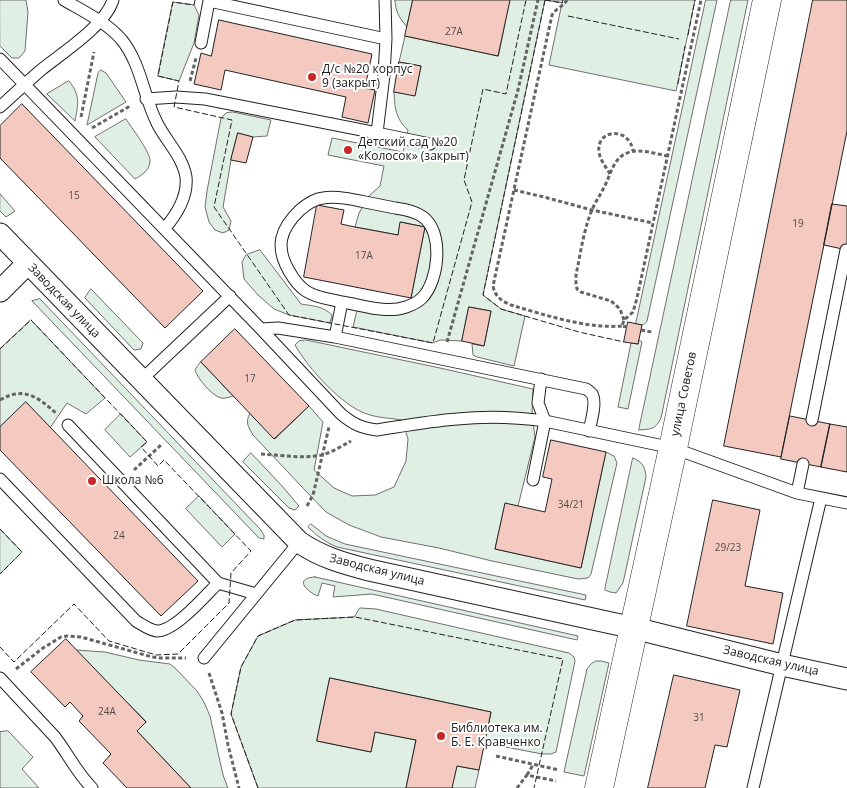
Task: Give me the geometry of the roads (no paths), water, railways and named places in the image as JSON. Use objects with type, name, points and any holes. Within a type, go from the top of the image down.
[{"type":"street","name":"улица Советов","points":[[599,788],[767,0]]},
{"type":"street","name":"Заводская улица","points":[[0,234],[298,542],[313,551],[342,563],[634,628],[782,665],[847,678]]},
{"type":"street","points":[[0,291],[28,263]]},
{"type":"lane","points":[[64,0],[112,30],[120,37],[130,51],[138,68],[146,99],[157,124],[178,157],[186,175],[183,200],[164,228]]},
{"type":"lane","points":[[0,107],[100,22],[108,12],[113,0]]},
{"type":"lane","points":[[377,133],[384,75],[386,39],[385,0]]},
{"type":"lane","points":[[201,43],[209,1],[386,39]]},
{"type":"lane","points":[[0,58],[351,422],[364,428],[376,430],[465,418],[509,418],[545,422],[673,448],[797,493],[847,503]]},
{"type":"lane","points":[[146,99],[206,99],[430,144]]},
{"type":"lane","points":[[333,197],[397,208],[424,217],[431,225],[437,249],[434,278],[423,297],[405,308],[393,309],[342,302],[315,296],[307,292],[298,285],[291,275],[284,262],[280,243],[283,233],[295,215],[314,200],[333,197]]},
{"type":"lane","points":[[812,420],[843,287],[846,250]]},
{"type":"lane","points":[[142,380],[230,296]]},
{"type":"lane","points":[[335,337],[342,302]]},
{"type":"lane","points":[[262,329],[278,328],[335,337],[586,389],[591,393],[594,408],[589,431]]},
{"type":"lane","points":[[533,480],[545,422],[538,403],[541,379]]},
{"type":"lane","points":[[68,425],[218,583],[256,594]]},
{"type":"lane","points":[[797,493],[803,464]]},
{"type":"lane","points":[[0,479],[136,620],[151,630],[166,629],[174,624],[218,583]]},
{"type":"lane","points":[[753,788],[821,498]]},
{"type":"lane","points":[[204,658],[298,542]]},
{"type":"lane","points":[[1,680],[55,737],[80,775],[92,788]]},
{"type":"place","name":"Д/с №20 корпус 9 (закрыт)","points":[[312,77]]},
{"type":"place","name":"Детский сад №20 «Колосок» (закрыт)","points":[[348,150]]},
{"type":"place","name":"Школа №6","points":[[92,481]]},
{"type":"place","name":"Библиотека им. Б. Е. Кравченко","points":[[441,736]]}]
